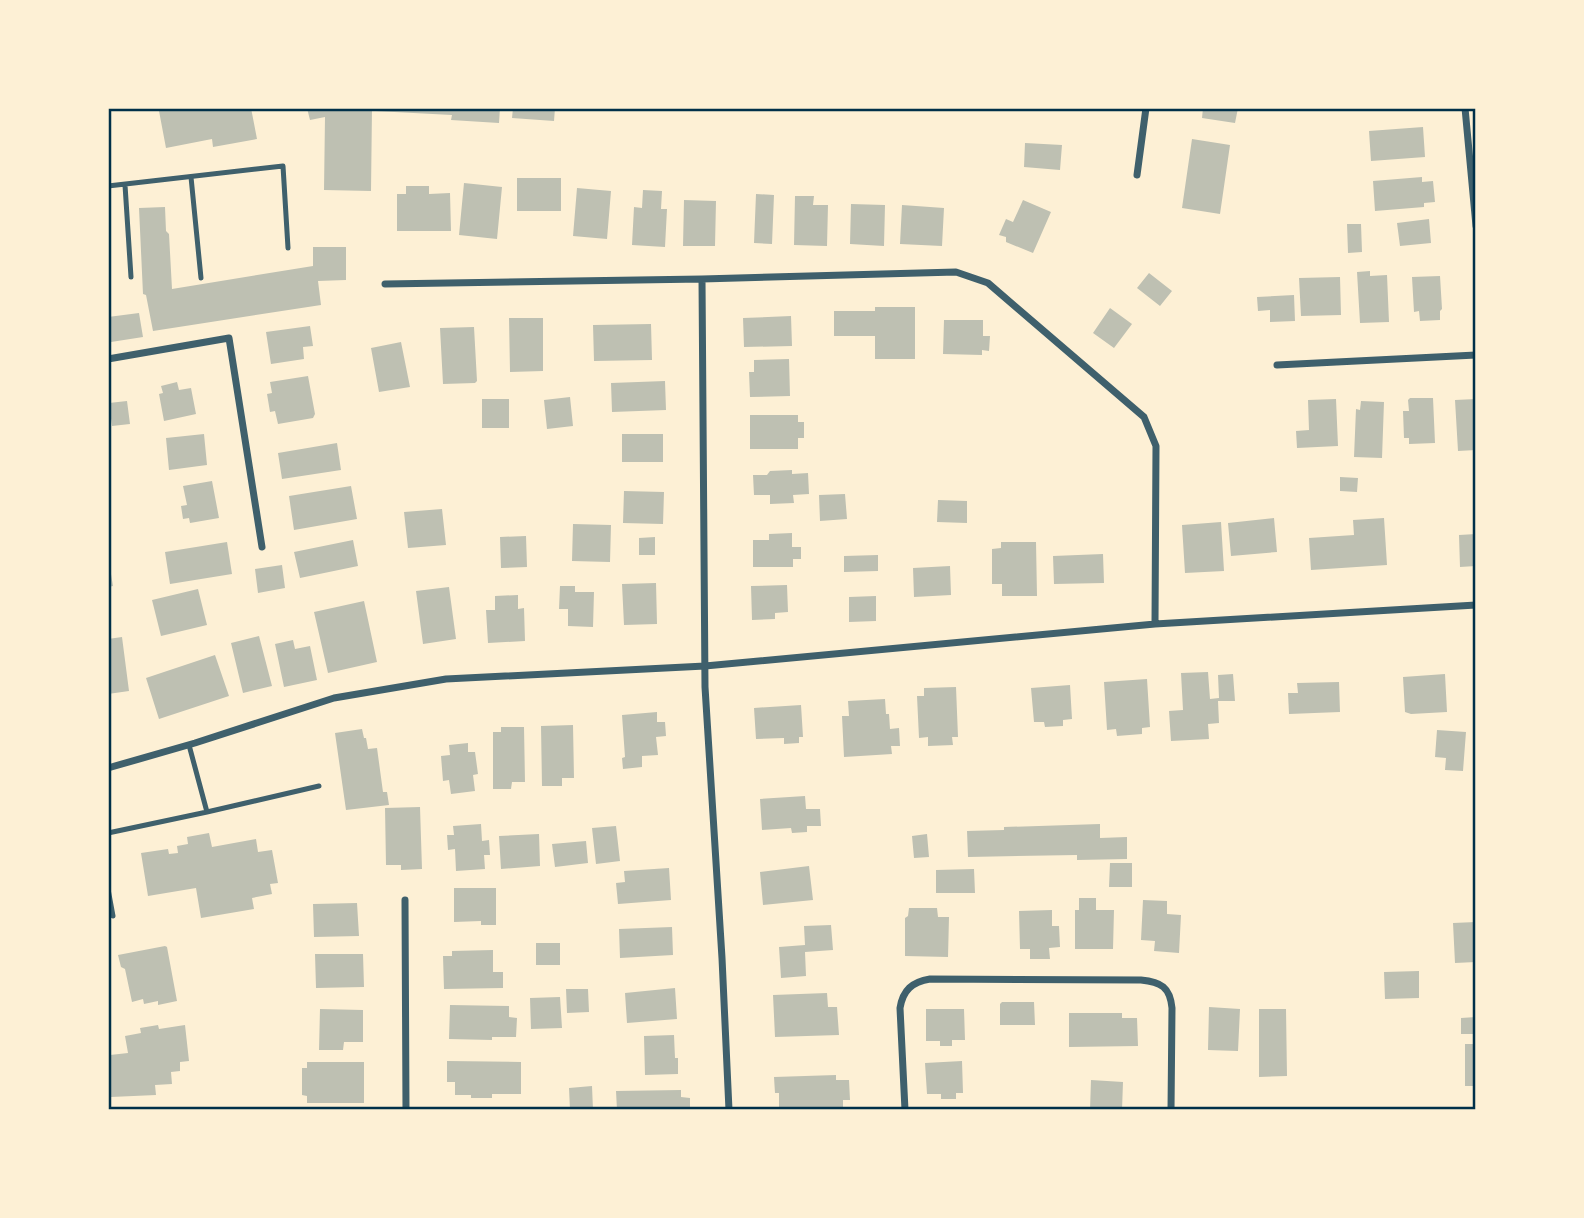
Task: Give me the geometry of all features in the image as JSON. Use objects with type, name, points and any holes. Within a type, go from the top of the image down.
[{"type":"street","points":[[1137,175],[1146,108]]},
{"type":"street","points":[[1465,108],[1475,226]]},
{"type":"street","points":[[385,284],[957,272],[988,283],[1144,417],[1156,446],[1155,624]]},
{"type":"street","points":[[702,278],[705,666],[729,1110]]},
{"type":"street","points":[[108,359],[229,338],[262,547]]},
{"type":"street","points":[[1277,365],[1475,355]]},
{"type":"street","points":[[108,768],[334,698],[446,678],[705,666],[1155,624],[1475,605]]},
{"type":"street","points":[[405,900],[406,1110]]},
{"type":"street","points":[[905,1110],[900,1008],[902,997],[914,983],[930,979],[1157,981],[1171,998],[1171,1110]]},
{"type":"lane","points":[[108,187],[284,166],[288,248]]},
{"type":"lane","points":[[191,177],[201,278]]},
{"type":"lane","points":[[125,185],[131,277]]},
{"type":"lane","points":[[189,745],[207,812]]},
{"type":"lane","points":[[108,833],[318,786]]},
{"type":"lane","points":[[108,889],[113,916]]},
{"type":"building","points":[[172,108],[251,108],[257,139],[213,147],[212,139],[166,148],[159,111]]},
{"type":"building","points":[[307,108],[372,108],[371,191],[324,190],[325,117],[310,120]]},
{"type":"building","points":[[375,108],[500,108],[499,123],[451,120],[452,115],[375,111]]},
{"type":"building","points":[[513,108],[555,108],[554,121],[512,118]]},
{"type":"building","points":[[1203,108],[1238,108],[1235,123],[1202,118]]},
{"type":"building","points":[[1423,127],[1425,157],[1371,161],[1369,131]]},
{"type":"building","points":[[1192,139],[1230,145],[1220,214],[1182,208]]},
{"type":"building","points":[[1025,143],[1062,145],[1060,170],[1024,167]]},
{"type":"building","points":[[1422,177],[1422,182],[1433,181],[1435,202],[1424,203],[1424,207],[1375,211],[1373,181]]},
{"type":"building","points":[[517,178],[561,178],[561,211],[517,211]]},
{"type":"building","points":[[464,183],[502,187],[497,239],[459,235]]},
{"type":"building","points":[[406,186],[429,186],[429,194],[450,193],[451,231],[397,231],[397,194],[406,194]]},
{"type":"building","points":[[577,188],[611,191],[607,239],[573,236]]},
{"type":"building","points":[[643,190],[662,191],[661,209],[667,209],[665,247],[632,245],[634,207],[642,208]]},
{"type":"building","points":[[756,194],[774,195],[772,244],[754,243]]},
{"type":"building","points":[[795,196],[814,196],[813,205],[828,205],[827,246],[794,245]]},
{"type":"building","points":[[684,200],[716,201],[715,246],[683,246]]},
{"type":"building","points":[[1023,200],[1051,212],[1033,253],[1006,242],[1006,237],[999,235],[1006,219],[1013,222]]},
{"type":"building","points":[[851,204],[885,205],[884,246],[850,244]]},
{"type":"building","points":[[902,205],[944,208],[942,246],[900,244]]},
{"type":"building","points":[[165,207],[172,289],[313,266],[313,247],[346,247],[346,280],[318,281],[321,305],[153,331],[146,295],[143,294],[139,208]]},
{"type":"building","points":[[1429,219],[1431,243],[1400,246],[1397,223]]},
{"type":"building","points":[[1347,224],[1361,224],[1362,252],[1348,253]]},
{"type":"building","points":[[1370,271],[1370,276],[1387,275],[1389,322],[1360,323],[1357,272]]},
{"type":"building","points":[[1149,273],[1172,291],[1160,306],[1137,288]]},
{"type":"building","points":[[1440,276],[1440,320],[1420,321],[1419,311],[1414,312],[1412,277]]},
{"type":"building","points":[[1340,277],[1341,315],[1301,316],[1299,278]]},
{"type":"building","points":[[1294,295],[1295,321],[1270,322],[1270,310],[1258,311],[1257,297]]},
{"type":"building","points":[[875,307],[915,307],[915,359],[875,359],[875,336],[834,336],[834,311],[875,311]]},
{"type":"building","points":[[1110,308],[1132,324],[1114,348],[1093,333]]},
{"type":"building","points":[[139,313],[143,337],[111,342],[108,317]]},
{"type":"building","points":[[791,316],[792,346],[744,347],[743,318]]},
{"type":"building","points":[[509,318],[543,318],[543,371],[510,372]]},
{"type":"building","points":[[944,320],[983,320],[983,336],[990,336],[989,351],[982,350],[982,355],[943,354]]},
{"type":"building","points":[[651,324],[652,360],[594,361],[593,325]]},
{"type":"building","points":[[310,326],[313,346],[303,347],[304,359],[271,364],[266,332]]},
{"type":"building","points":[[474,327],[477,381],[443,384],[440,328]]},
{"type":"building","points":[[401,342],[410,387],[379,392],[371,348]]},
{"type":"building","points":[[789,359],[790,396],[750,397],[749,372],[754,372],[754,360]]},
{"type":"building","points":[[308,376],[315,414],[313,418],[278,424],[275,411],[270,412],[267,394],[272,393],[270,382]]},
{"type":"building","points":[[665,381],[666,410],[612,412],[611,383]]},
{"type":"building","points":[[177,382],[179,390],[191,388],[196,414],[164,421],[159,394],[163,393],[161,386]]},
{"type":"building","points":[[570,397],[573,426],[547,429],[544,400]]},
{"type":"building","points":[[1410,398],[1433,398],[1435,443],[1409,444],[1409,438],[1404,438],[1403,411],[1409,411]]},
{"type":"building","points":[[482,399],[509,399],[509,428],[482,428]]},
{"type":"building","points":[[1336,399],[1338,446],[1297,448],[1296,431],[1309,430],[1308,400]]},
{"type":"building","points":[[1476,399],[1476,450],[1458,451],[1455,400]]},
{"type":"building","points":[[127,401],[130,424],[112,426],[109,403]]},
{"type":"building","points":[[1361,401],[1384,402],[1382,458],[1354,457],[1356,409],[1360,410]]},
{"type":"building","points":[[750,415],[798,415],[798,422],[804,422],[804,438],[798,438],[798,449],[750,449]]},
{"type":"building","points":[[204,434],[207,465],[169,470],[166,438]]},
{"type":"building","points":[[622,434],[663,434],[663,462],[622,462]]},
{"type":"building","points":[[337,443],[341,470],[282,479],[278,453]]},
{"type":"building","points":[[792,470],[792,474],[808,473],[809,494],[793,495],[794,503],[770,504],[770,495],[754,495],[753,475]]},
{"type":"building","points":[[1340,477],[1358,478],[1357,492],[1340,491]]},
{"type":"building","points":[[212,481],[219,518],[190,523],[189,518],[183,519],[181,506],[187,505],[183,486]]},
{"type":"building","points":[[351,486],[357,519],[294,530],[289,496]]},
{"type":"building","points":[[624,491],[664,492],[663,524],[623,523]]},
{"type":"building","points":[[845,494],[847,519],[820,521],[819,495]]},
{"type":"building","points":[[938,500],[967,501],[967,523],[937,522]]},
{"type":"building","points":[[442,509],[446,545],[408,548],[404,512]]},
{"type":"building","points":[[1274,518],[1277,552],[1231,556],[1228,523]]},
{"type":"building","points":[[1384,518],[1387,565],[1311,570],[1309,538],[1354,535],[1353,520]]},
{"type":"building","points":[[1221,522],[1224,571],[1185,573],[1182,525]]},
{"type":"building","points":[[573,524],[611,525],[610,562],[572,561]]},
{"type":"building","points":[[792,533],[792,547],[801,547],[801,559],[793,559],[793,567],[753,567],[753,540],[769,540],[769,534]]},
{"type":"building","points":[[1476,534],[1476,566],[1460,567],[1459,535]]},
{"type":"building","points":[[526,536],[527,567],[501,568],[500,537]]},
{"type":"building","points":[[655,537],[655,555],[639,555],[639,538]]},
{"type":"building","points":[[353,540],[358,566],[300,578],[294,552]]},
{"type":"building","points":[[227,542],[232,574],[170,584],[165,552]]},
{"type":"building","points":[[1001,542],[1036,542],[1037,596],[1002,596],[1002,584],[992,584],[992,549],[1001,548]]},
{"type":"building","points":[[1103,554],[1104,583],[1054,584],[1053,556]]},
{"type":"building","points":[[878,555],[878,571],[844,572],[844,556]]},
{"type":"building","points":[[282,565],[285,588],[258,593],[255,569]]},
{"type":"building","points":[[950,566],[951,595],[914,597],[913,568]]},
{"type":"building","points":[[110,568],[113,586],[108,587],[108,569]]},
{"type":"building","points":[[656,583],[657,624],[624,625],[622,584]]},
{"type":"building","points":[[787,585],[788,612],[775,613],[775,619],[752,620],[751,586]]},
{"type":"building","points":[[560,586],[575,586],[575,592],[594,592],[593,627],[568,626],[568,609],[559,609]]},
{"type":"building","points":[[449,587],[456,639],[423,644],[416,591]]},
{"type":"building","points":[[198,589],[207,625],[161,636],[152,600]]},
{"type":"building","points":[[518,595],[518,609],[524,608],[525,641],[488,643],[486,610],[495,610],[495,596]]},
{"type":"building","points":[[876,596],[876,621],[849,622],[849,597]]},
{"type":"building","points":[[364,601],[377,662],[328,673],[314,612]]},
{"type":"building","points":[[259,636],[272,686],[243,693],[231,643]]},
{"type":"building","points":[[122,637],[129,691],[108,694],[108,639]]},
{"type":"building","points":[[293,640],[295,649],[310,646],[317,680],[284,687],[275,644]]},
{"type":"building","points":[[215,655],[229,696],[159,719],[146,678]]},
{"type":"building","points":[[1208,672],[1210,699],[1219,698],[1218,675],[1233,674],[1235,701],[1218,701],[1219,723],[1208,724],[1209,739],[1171,741],[1169,711],[1183,710],[1181,673]]},
{"type":"building","points":[[1445,674],[1447,712],[1405,712],[1403,677]]},
{"type":"building","points":[[1147,679],[1150,727],[1142,728],[1142,734],[1117,736],[1116,729],[1107,730],[1104,682]]},
{"type":"building","points":[[1339,682],[1340,712],[1289,714],[1288,693],[1298,693],[1297,683]]},
{"type":"building","points":[[1070,685],[1072,719],[1063,720],[1063,726],[1045,727],[1044,722],[1034,722],[1031,688]]},
{"type":"building","points":[[956,687],[958,737],[952,737],[953,745],[928,746],[928,737],[919,738],[917,696],[924,696],[924,688]]},
{"type":"building","points":[[885,699],[890,729],[899,728],[900,746],[891,746],[892,754],[844,757],[842,716],[849,716],[848,701]]},
{"type":"building","points":[[801,705],[803,737],[799,737],[799,743],[784,744],[784,738],[756,739],[754,708]]},
{"type":"building","points":[[657,712],[657,722],[665,722],[666,736],[656,737],[658,755],[642,756],[642,767],[623,769],[622,758],[625,757],[622,715]]},
{"type":"building","points":[[573,725],[574,778],[562,778],[562,786],[542,786],[541,726]]},
{"type":"building","points":[[501,727],[524,727],[525,782],[512,782],[511,789],[493,789],[493,732],[501,732]]},
{"type":"building","points":[[362,729],[368,749],[377,748],[383,792],[387,792],[389,805],[346,810],[335,733]]},
{"type":"building","points":[[1437,730],[1466,732],[1463,771],[1445,770],[1446,758],[1435,757]]},
{"type":"building","points":[[468,743],[468,752],[475,752],[478,774],[473,775],[475,791],[451,794],[449,780],[443,781],[441,756],[450,755],[449,745]]},
{"type":"building","points":[[805,796],[806,809],[820,809],[821,826],[807,826],[807,832],[792,833],[791,828],[762,830],[760,799]]},
{"type":"building","points":[[420,807],[422,869],[401,870],[401,865],[386,865],[385,808]]},
{"type":"building","points":[[481,824],[482,841],[489,840],[490,855],[484,855],[485,869],[456,871],[455,849],[448,850],[447,835],[454,835],[453,826]]},
{"type":"building","points":[[1100,824],[1100,838],[1127,837],[1127,859],[1077,860],[1077,855],[968,857],[967,831]]},
{"type":"building","points":[[616,826],[620,861],[596,864],[592,828]]},
{"type":"building","points":[[209,833],[212,847],[256,839],[258,852],[272,850],[278,883],[270,884],[272,894],[252,898],[254,909],[201,918],[196,888],[148,896],[141,853],[168,849],[169,854],[178,853],[177,846],[188,844],[187,837]]},
{"type":"building","points":[[539,834],[540,866],[501,869],[499,836]]},
{"type":"building","points":[[927,834],[929,857],[914,858],[912,836]]},
{"type":"building","points":[[586,841],[588,863],[555,867],[552,844]]},
{"type":"building","points":[[1110,863],[1132,863],[1132,887],[1109,887]]},
{"type":"building","points":[[809,866],[813,900],[763,905],[760,872]]},
{"type":"building","points":[[669,868],[671,900],[618,904],[616,883],[625,882],[624,871]]},
{"type":"building","points":[[974,869],[975,893],[936,893],[936,870]]},
{"type":"building","points":[[454,888],[496,888],[496,925],[481,925],[481,921],[454,922]]},
{"type":"building","points":[[1079,898],[1096,898],[1096,910],[1114,910],[1113,949],[1075,949],[1075,910],[1079,910]]},
{"type":"building","points":[[1143,900],[1167,901],[1167,914],[1181,915],[1179,953],[1154,951],[1155,941],[1141,940]]},
{"type":"building","points":[[357,903],[359,936],[314,937],[313,904]]},
{"type":"building","points":[[909,908],[937,908],[938,917],[949,917],[948,957],[905,956],[905,918]]},
{"type":"building","points":[[1052,910],[1052,926],[1059,926],[1060,947],[1049,948],[1050,959],[1030,959],[1030,949],[1020,949],[1019,911]]},
{"type":"building","points":[[1476,922],[1476,962],[1455,963],[1453,923]]},
{"type":"building","points":[[831,925],[833,950],[805,952],[806,976],[781,978],[779,947],[805,945],[804,926]]},
{"type":"building","points":[[672,927],[673,955],[620,958],[619,929]]},
{"type":"building","points":[[536,943],[560,943],[560,965],[536,965]]},
{"type":"building","points":[[165,946],[177,1001],[158,1005],[158,1001],[144,1004],[143,999],[132,1002],[125,969],[121,967],[118,955]]},
{"type":"building","points":[[493,950],[493,972],[503,972],[503,988],[444,989],[443,956],[452,956],[452,951]]},
{"type":"building","points":[[315,954],[363,954],[364,987],[316,988]]},
{"type":"building","points":[[1419,971],[1419,998],[1385,999],[1384,972]]},
{"type":"building","points":[[675,988],[677,1019],[627,1023],[625,993]]},
{"type":"building","points":[[566,989],[588,989],[589,1012],[567,1013]]},
{"type":"building","points":[[827,993],[828,1007],[837,1007],[839,1035],[775,1037],[773,995]]},
{"type":"building","points":[[560,997],[562,1028],[531,1029],[530,998]]},
{"type":"building","points":[[1002,1002],[1034,1002],[1035,1025],[1000,1025]]},
{"type":"building","points":[[450,1005],[509,1006],[509,1017],[517,1018],[516,1037],[492,1037],[492,1040],[449,1039]]},
{"type":"building","points":[[1209,1007],[1240,1009],[1238,1051],[1208,1050]]},
{"type":"building","points":[[320,1009],[363,1010],[363,1042],[344,1042],[343,1050],[319,1050]]},
{"type":"building","points":[[926,1009],[964,1009],[965,1040],[952,1040],[952,1046],[940,1046],[940,1041],[926,1041]]},
{"type":"building","points":[[1259,1009],[1286,1009],[1287,1076],[1259,1077]]},
{"type":"building","points":[[1069,1013],[1122,1013],[1122,1018],[1137,1018],[1138,1046],[1069,1047]]},
{"type":"building","points":[[1476,1017],[1476,1086],[1465,1086],[1465,1044],[1473,1044],[1473,1034],[1461,1034],[1461,1018]]},
{"type":"building","points":[[158,1025],[159,1029],[185,1025],[189,1061],[180,1062],[180,1071],[171,1072],[172,1084],[155,1085],[156,1095],[111,1097],[110,1055],[128,1053],[125,1036],[141,1033],[140,1028]]},
{"type":"building","points":[[674,1035],[678,1074],[645,1075],[644,1036]]},
{"type":"building","points":[[447,1061],[521,1062],[521,1094],[492,1094],[492,1098],[455,1095],[455,1082],[447,1082]]},
{"type":"building","points":[[962,1061],[963,1093],[956,1093],[956,1099],[941,1099],[941,1094],[927,1094],[925,1063]]},
{"type":"building","points":[[307,1062],[364,1062],[364,1103],[307,1103],[307,1096],[302,1095],[302,1068],[307,1068]]},
{"type":"building","points":[[836,1075],[836,1080],[849,1080],[850,1100],[843,1100],[843,1108],[779,1110],[779,1093],[775,1093],[774,1077]]},
{"type":"building","points":[[1091,1080],[1123,1082],[1122,1110],[1090,1110]]},
{"type":"building","points":[[592,1086],[593,1110],[570,1110],[569,1088]]},
{"type":"building","points":[[681,1090],[681,1097],[690,1098],[690,1110],[617,1110],[616,1091]]}]
